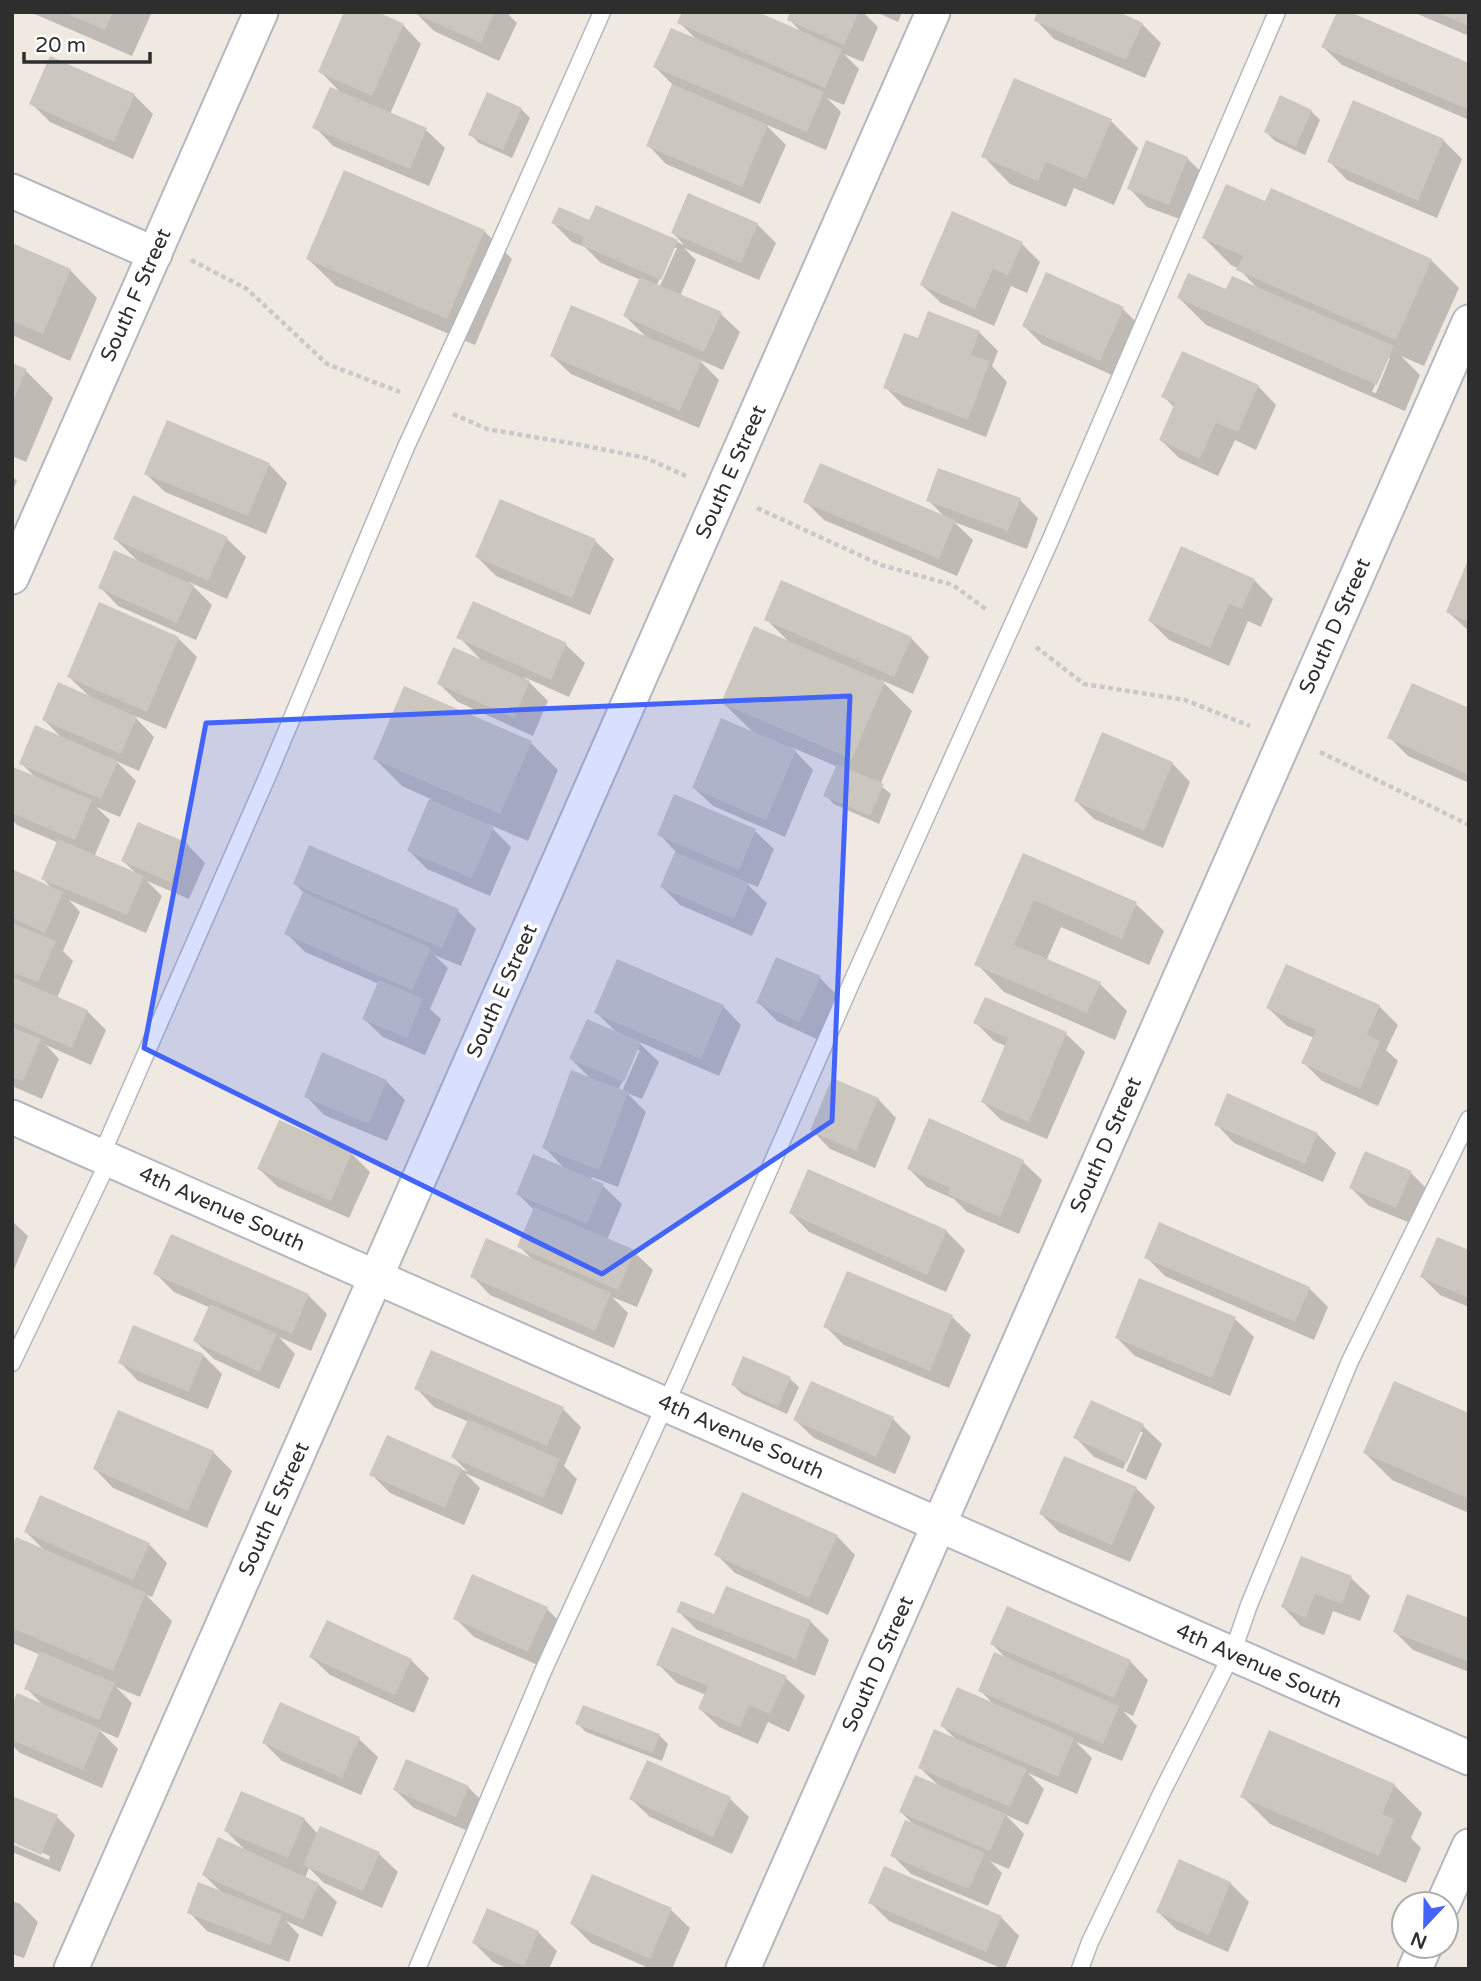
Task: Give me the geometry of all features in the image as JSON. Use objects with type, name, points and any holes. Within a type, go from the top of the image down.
[{"type":"street","name":"South F Street","points":[[12,577],[261,12]]},
{"type":"street","name":"South E Street","points":[[72,1969],[933,12]]},
{"type":"street","points":[[12,191],[155,254]]},
{"type":"street","name":"South D Street","points":[[743,1969],[1469,322]]},
{"type":"street","name":"4th Avenue South","points":[[12,1117],[1469,1758]]},
{"type":"street","points":[[1449,1890],[1469,1846]]},
{"type":"lane","points":[[12,1363],[105,1158],[406,447],[494,258],[602,12]]},
{"type":"lane","points":[[417,1969],[544,1669],[666,1404],[1049,541],[1277,12]]},
{"type":"lane","points":[[1080,1969],[1090,1942],[1162,1791],[1232,1654],[1350,1361],[1469,1119]]},
{"type":"path","points":[[1319,752],[1469,825]]},
{"type":"highlighted area","points":[[850,696],[832,1121],[602,1274],[144,1048],[206,723]]},
{"type":"building","points":[[63,12],[113,12],[105,30]]},
{"type":"building","points":[[344,12],[378,12],[404,24],[372,96],[318,72]]},
{"type":"building","points":[[411,12],[495,12],[481,43]]},
{"type":"building","points":[[682,12],[758,12],[842,49],[825,88],[677,23]]},
{"type":"building","points":[[790,12],[859,12],[844,45],[787,20]]},
{"type":"building","points":[[1037,12],[1119,12],[1143,23],[1126,60],[1034,21]]},
{"type":"building","points":[[1337,12],[1350,12],[1469,63],[1469,110],[1321,47]]},
{"type":"building","points":[[1436,12],[1469,12],[1469,26]]},
{"type":"building","points":[[671,28],[824,92],[807,132],[653,67]]},
{"type":"building","points":[[50,56],[135,94],[114,142],[29,104]]},
{"type":"building","points":[[1014,78],[1112,119],[1086,179],[1046,162],[1038,181],[981,157]]},
{"type":"building","points":[[672,84],[768,125],[742,187],[646,146]]},
{"type":"building","points":[[330,87],[427,128],[410,169],[312,128]]},
{"type":"building","points":[[487,92],[522,108],[503,150],[468,135]]},
{"type":"building","points":[[1280,95],[1312,110],[1296,147],[1264,132]]},
{"type":"building","points":[[1353,100],[1444,139],[1418,201],[1327,162]]},
{"type":"building","points":[[1146,140],[1188,157],[1169,205],[1127,189]]},
{"type":"building","points":[[344,170],[485,230],[447,319],[306,259]]},
{"type":"building","points":[[1226,184],[1265,201],[1271,188],[1432,259],[1396,340],[1236,270],[1243,256],[1202,238]]},
{"type":"building","points":[[688,193],[758,223],[741,263],[671,233]]},
{"type":"building","points":[[596,205],[678,240],[661,280],[581,245],[584,237],[551,223],[559,207],[589,220]]},
{"type":"building","points":[[952,211],[1023,242],[1008,276],[993,269],[975,309],[920,285]]},
{"type":"building","points":[[12,243],[71,269],[43,334],[12,321]]},
{"type":"building","points":[[1046,272],[1124,307],[1100,361],[1022,326]]},
{"type":"building","points":[[1188,273],[1226,289],[1232,276],[1394,346],[1377,385],[1177,298]]},
{"type":"building","points":[[640,277],[722,312],[704,352],[623,316]]},
{"type":"building","points":[[571,305],[702,360],[680,411],[550,356]]},
{"type":"building","points":[[928,311],[980,331],[971,355],[990,361],[968,420],[883,388],[904,333],[918,338]]},
{"type":"building","points":[[1182,351],[1259,385],[1238,432],[1216,423],[1200,459],[1159,440],[1175,403],[1161,397]]},
{"type":"building","points":[[12,363],[27,369],[12,403]]},
{"type":"building","points":[[167,420],[270,463],[248,516],[144,474]]},
{"type":"building","points":[[820,463],[955,520],[939,559],[803,502]]},
{"type":"building","points":[[938,468],[1021,498],[1008,531],[926,501]]},
{"type":"building","points":[[133,495],[228,537],[208,581],[113,539]]},
{"type":"building","points":[[500,499],[596,539],[572,598],[475,557]]},
{"type":"building","points":[[1181,546],[1255,579],[1242,609],[1229,604],[1210,648],[1148,621]]},
{"type":"building","points":[[114,550],[194,585],[177,623],[98,588]]},
{"type":"building","points":[[1469,558],[1469,622],[1446,612]]},
{"type":"building","points":[[781,580],[912,637],[894,677],[764,620]]},
{"type":"building","points":[[473,601],[567,643],[551,680],[456,638]]},
{"type":"building","points":[[99,602],[179,637],[147,712],[67,677]]},
{"type":"building","points":[[754,626],[885,682],[852,759],[721,703]]},
{"type":"building","points":[[453,647],[530,681],[514,718],[437,684]]},
{"type":"building","points":[[58,682],[137,717],[121,754],[42,720]]},
{"type":"building","points":[[1412,683],[1469,708],[1467,774],[1387,738]]},
{"type":"building","points":[[404,686],[532,741],[500,814],[373,759]]},
{"type":"building","points":[[721,718],[796,750],[766,820],[692,788]]},
{"type":"building","points":[[35,725],[118,761],[101,799],[19,764]]},
{"type":"building","points":[[1102,732],[1173,762],[1144,831],[1074,801]]},
{"type":"building","points":[[837,764],[884,784],[870,816],[823,796]]},
{"type":"building","points":[[13,767],[92,800],[75,840],[12,813]]},
{"type":"building","points":[[674,794],[756,829],[739,870],[657,835]]},
{"type":"building","points":[[429,799],[494,827],[472,878],[407,851]]},
{"type":"building","points":[[138,822],[188,843],[170,882],[121,861]]},
{"type":"building","points":[[58,839],[144,876],[127,915],[41,879]]},
{"type":"building","points":[[309,845],[459,909],[442,948],[293,884]]},
{"type":"building","points":[[675,852],[749,883],[734,919],[660,887]]},
{"type":"building","points":[[1023,853],[1137,902],[1122,939],[1034,900],[1014,945],[1101,982],[1087,1013],[974,965]]},
{"type":"building","points":[[12,869],[63,892],[45,933],[12,918]]},
{"type":"building","points":[[303,892],[431,948],[412,990],[284,934]]},
{"type":"building","points":[[12,923],[56,941],[38,982],[12,972]]},
{"type":"building","points":[[776,957],[821,976],[800,1022],[756,1003]]},
{"type":"building","points":[[617,959],[724,1005],[701,1059],[594,1013]]},
{"type":"building","points":[[1286,964],[1380,1005],[1367,1035],[1380,1041],[1360,1089],[1301,1063],[1316,1030],[1266,1008]]},
{"type":"building","points":[[12,977],[88,1010],[72,1048],[12,1022]]},
{"type":"building","points":[[379,980],[423,999],[407,1038],[362,1019]]},
{"type":"building","points":[[985,997],[1067,1032],[1029,1122],[981,1102],[1008,1038],[973,1023]]},
{"type":"building","points":[[587,1019],[641,1042],[624,1082],[569,1059]]},
{"type":"building","points":[[12,1027],[41,1039],[23,1081],[12,1077]]},
{"type":"building","points":[[322,1052],[387,1080],[369,1124],[304,1097]]},
{"type":"building","points":[[571,1070],[628,1092],[599,1170],[542,1148]]},
{"type":"building","points":[[832,1078],[879,1098],[856,1151],[810,1131]]},
{"type":"building","points":[[1227,1093],[1318,1133],[1305,1164],[1214,1125]]},
{"type":"building","points":[[929,1118],[1024,1160],[1000,1217],[947,1194],[950,1188],[907,1169]]},
{"type":"building","points":[[279,1120],[352,1152],[331,1201],[257,1169]]},
{"type":"building","points":[[1365,1151],[1412,1171],[1396,1208],[1349,1188]]},
{"type":"building","points":[[533,1154],[604,1184],[587,1224],[516,1194]]},
{"type":"building","points":[[808,1169],[947,1230],[927,1275],[789,1213]]},
{"type":"building","points":[[534,1207],[635,1250],[618,1290],[517,1247]]},
{"type":"building","points":[[1159,1222],[1310,1287],[1295,1322],[1144,1258]]},
{"type":"building","points":[[171,1234],[309,1294],[292,1334],[153,1274]]},
{"type":"building","points":[[1437,1237],[1469,1250],[1469,1298],[1420,1277]]},
{"type":"building","points":[[486,1238],[611,1293],[595,1331],[470,1277]]},
{"type":"building","points":[[847,1271],[953,1315],[930,1371],[823,1327]]},
{"type":"building","points":[[1139,1278],[1236,1317],[1212,1378],[1115,1338]]},
{"type":"building","points":[[210,1304],[277,1334],[260,1372],[193,1341]]},
{"type":"building","points":[[133,1325],[204,1354],[189,1392],[118,1363]]},
{"type":"building","points":[[431,1350],[564,1407],[547,1446],[414,1389]]},
{"type":"building","points":[[743,1356],[791,1377],[778,1407],[731,1385]]},
{"type":"building","points":[[811,1381],[894,1417],[876,1457],[793,1420]]},
{"type":"building","points":[[1394,1381],[1469,1413],[1469,1499],[1363,1453]]},
{"type":"building","points":[[1091,1400],[1144,1424],[1127,1463],[1073,1438]]},
{"type":"building","points":[[118,1410],[214,1451],[188,1511],[93,1469]]},
{"type":"building","points":[[468,1419],[560,1459],[543,1498],[451,1457]]},
{"type":"building","points":[[387,1435],[462,1468],[445,1508],[369,1475]]},
{"type":"building","points":[[1064,1456],[1137,1487],[1112,1545],[1039,1514]]},
{"type":"building","points":[[742,1492],[838,1535],[809,1598],[714,1555]]},
{"type":"building","points":[[40,1495],[150,1543],[133,1580],[24,1532]]},
{"type":"building","points":[[16,1537],[146,1593],[113,1671],[12,1628],[12,1546]]},
{"type":"building","points":[[1301,1556],[1352,1576],[1342,1604],[1315,1594],[1306,1618],[1281,1607]]},
{"type":"building","points":[[472,1574],[548,1607],[528,1652],[453,1619]]},
{"type":"building","points":[[726,1586],[811,1620],[796,1659],[676,1612],[681,1601],[714,1614]]},
{"type":"building","points":[[1407,1594],[1469,1618],[1469,1662],[1393,1632]]},
{"type":"building","points":[[1007,1606],[1131,1660],[1114,1698],[990,1644]]},
{"type":"building","points":[[327,1620],[412,1659],[395,1695],[309,1657]]},
{"type":"building","points":[[672,1627],[787,1676],[770,1714],[749,1705],[740,1727],[698,1709],[708,1686],[656,1665]]},
{"type":"building","points":[[40,1651],[115,1683],[99,1720],[24,1689]]},
{"type":"building","points":[[994,1652],[1119,1706],[1103,1744],[978,1691]]},
{"type":"building","points":[[957,1687],[1074,1738],[1058,1777],[940,1726]]},
{"type":"building","points":[[17,1693],[101,1729],[83,1770],[12,1740],[12,1705]]},
{"type":"building","points":[[280,1702],[360,1737],[342,1778],[262,1743]]},
{"type":"building","points":[[583,1705],[660,1734],[653,1753],[575,1724]]},
{"type":"building","points":[[934,1729],[1027,1769],[1010,1807],[918,1768]]},
{"type":"building","points":[[1269,1730],[1395,1784],[1382,1814],[1394,1819],[1379,1856],[1240,1797]]},
{"type":"building","points":[[406,1759],[469,1786],[456,1817],[393,1790]]},
{"type":"building","points":[[647,1760],[731,1797],[713,1837],[629,1799]]},
{"type":"building","points":[[915,1775],[1006,1814],[990,1851],[899,1812]]},
{"type":"building","points":[[241,1791],[305,1818],[288,1858],[224,1831]]},
{"type":"building","points":[[12,1796],[58,1815],[41,1855],[12,1842]]},
{"type":"building","points":[[905,1820],[985,1853],[969,1889],[890,1856]]},
{"type":"building","points":[[320,1826],[380,1852],[363,1891],[303,1865]]},
{"type":"building","points":[[218,1837],[319,1883],[303,1920],[202,1875]]},
{"type":"building","points":[[1179,1859],[1231,1882],[1209,1935],[1156,1912]]},
{"type":"building","points":[[884,1866],[1002,1916],[986,1952],[868,1903]]},
{"type":"building","points":[[592,1874],[672,1908],[650,1959],[570,1924]]},
{"type":"building","points":[[198,1882],[282,1915],[270,1945],[187,1913]]},
{"type":"building","points":[[487,1908],[539,1931],[524,1966],[472,1943]]}]
